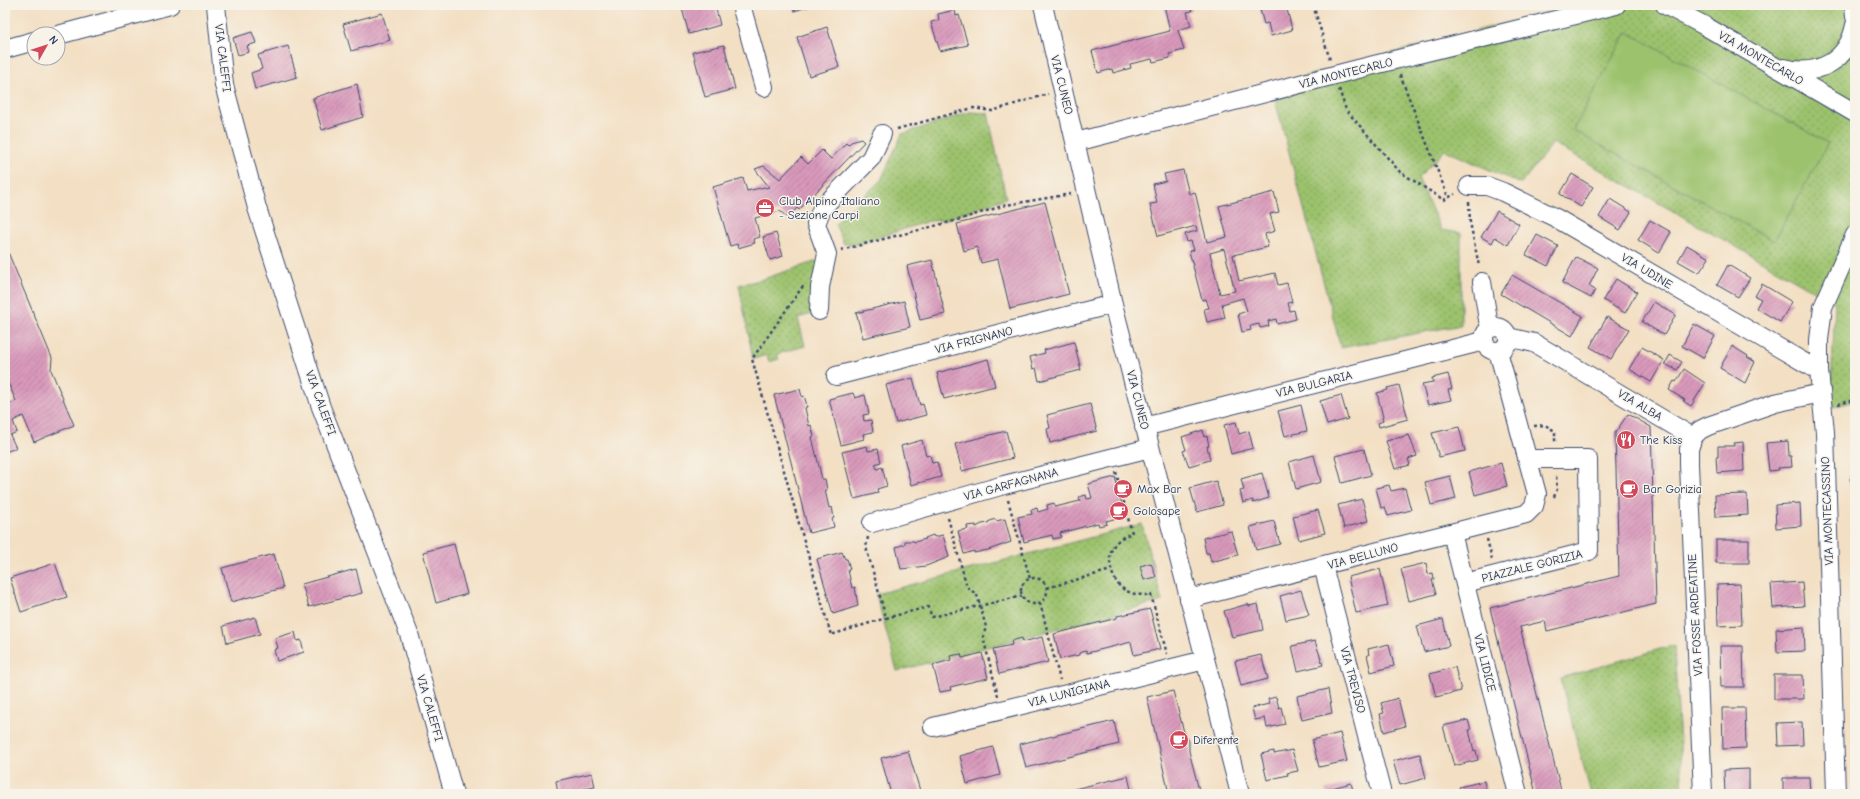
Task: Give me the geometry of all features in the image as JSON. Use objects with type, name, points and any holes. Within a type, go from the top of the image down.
[{"type":"street","points":[[66,33],[170,5]]},
{"type":"street","name":"VIA CALEFFI","points":[[216,5],[224,85],[260,215],[321,407],[409,634],[454,794]]},
{"type":"street","points":[[741,5],[764,87]]},
{"type":"street","name":"VIA CUNEO","points":[[1043,5],[1113,304],[1240,794]]},
{"type":"street","name":"VIA MONTECARLO","points":[[1076,142],[1334,75],[1616,5]]},
{"type":"street","name":"VIA MONTECARLO","points":[[1665,5],[1855,112]]},
{"type":"street","points":[[1854,5],[1855,17]]},
{"type":"street","points":[[1770,64],[1801,72],[1826,66],[1848,46],[1855,26]]},
{"type":"street","points":[[5,49],[26,43]]},
{"type":"street","points":[[819,311],[820,286],[826,254],[816,224],[822,208],[871,158],[882,134]]},
{"type":"street","name":"VIA UDINE","points":[[1469,186],[1487,186],[1503,192],[1556,218],[1819,371]]},
{"type":"street","name":"VIA MONTECASSINO","points":[[1836,794],[1825,432],[1819,371],[1819,340],[1823,307],[1855,235]]},
{"type":"street","points":[[1482,282],[1491,340],[1527,459]]},
{"type":"street","name":"VIA FRIGNANO","points":[[836,376],[1113,304]]},
{"type":"street","name":"VIA ALBA","points":[[1491,340],[1496,327],[1504,330],[1508,337],[1534,343],[1693,437]]},
{"type":"street","name":"VIA BULGARIA","points":[[1144,427],[1491,340]]},
{"type":"street","points":[[1693,437],[1700,430],[1708,426],[1774,404],[1821,393]]},
{"type":"street","name":"VIA FOSSE ARDEATINE","points":[[1693,437],[1689,449],[1689,464],[1703,794]]},
{"type":"street","name":"VIA GARFAGNANA","points":[[872,523],[1004,485],[1150,448]]},
{"type":"street","name":"VIA BELLUNO","points":[[1189,599],[1526,514],[1534,506],[1537,494],[1527,459]]},
{"type":"street","name":"PIAZZALE GORIZIA","points":[[1465,583],[1590,551],[1588,459],[1527,459]]},
{"type":"street","name":"VIA LIDICE","points":[[1452,533],[1518,794]]},
{"type":"street","name":"VIA TREVISO","points":[[1323,566],[1382,794]]},
{"type":"street","name":"VIA LUNIGIANA","points":[[933,726],[1205,660]]},
{"type":"path","points":[[1313,5],[1346,110],[1400,172],[1444,200],[1448,197],[1394,60]]},
{"type":"path","points":[[882,134],[973,108],[992,111],[1050,93]]},
{"type":"path","points":[[1469,186],[1470,222],[1482,282]]},
{"type":"path","points":[[826,254],[954,221],[1006,205],[1087,191]]},
{"type":"path","points":[[804,285],[752,359],[831,634],[928,606],[932,617],[1022,596]]},
{"type":"path","points":[[1112,458],[1132,533],[1122,537],[1114,544],[1109,562],[1111,570],[1115,580],[1125,591],[1140,595],[1151,595],[1171,668]]},
{"type":"path","points":[[1004,485],[1030,579]]},
{"type":"path","points":[[943,502],[967,587],[977,595],[986,628],[983,637],[1002,710]]},
{"type":"path","points":[[872,523],[866,547],[886,618]]},
{"type":"path","points":[[1483,525],[1495,575]]},
{"type":"path","points":[[1047,588],[1111,570]]},
{"type":"path","points":[[1030,579],[1039,579],[1047,588],[1046,597],[1040,603],[1031,604],[1022,596],[1021,592],[1024,583],[1030,579]]},
{"type":"path","points":[[1040,603],[1064,695]]},
{"type":"green space","points":[[1574,5],[1855,5],[1855,401],[1833,407],[1831,389],[1835,303],[1553,143],[1521,184],[1445,150],[1418,178],[1441,230],[1461,233],[1461,325],[1341,348],[1271,85]]},
{"type":"green space","points":[[1627,32],[1828,143],[1774,241],[1573,130]]},
{"type":"green space","points":[[970,112],[988,113],[1006,198],[944,220],[929,221],[858,244],[844,244],[835,224],[881,180],[902,134]]},
{"type":"green space","points":[[826,258],[812,314],[798,318],[805,346],[777,354],[779,359],[769,362],[767,355],[753,359],[739,285],[760,280]]},
{"type":"green space","points":[[1142,524],[1162,601],[897,671],[876,594]]},
{"type":"green space","points":[[1674,645],[1683,794],[1591,794],[1560,678]]},
{"type":"building","points":[[681,5],[715,5],[720,25],[689,34]]},
{"type":"building","points":[[792,5],[814,5],[794,11]]},
{"type":"building","points":[[1164,5],[1190,5],[1192,11],[1187,12],[1191,26],[1178,30],[1184,50],[1169,54],[1170,58],[1153,62],[1152,59],[1130,64],[1131,68],[1113,73],[1112,69],[1098,73],[1092,51],[1170,31]]},
{"type":"building","points":[[1286,5],[1292,30],[1271,36],[1268,23],[1264,24],[1259,6]]},
{"type":"building","points":[[955,10],[956,16],[959,15],[968,45],[940,51],[931,22],[939,20],[938,14]]},
{"type":"building","points":[[382,13],[390,40],[351,51],[343,24]]},
{"type":"building","points":[[827,27],[839,67],[809,76],[797,37]]},
{"type":"building","points":[[252,32],[256,43],[247,46],[249,52],[238,55],[233,38]]},
{"type":"building","points":[[724,45],[735,89],[705,97],[693,52]]},
{"type":"building","points":[[288,46],[297,77],[255,89],[251,73],[262,69],[258,55]]},
{"type":"building","points":[[357,84],[363,117],[322,130],[313,98]]},
{"type":"building","points":[[861,139],[864,142],[799,210],[797,208],[788,218],[780,211],[755,218],[760,237],[753,239],[755,243],[738,248],[737,244],[730,246],[713,187],[743,178],[747,191],[766,188],[769,187],[755,169],[764,166],[780,179],[801,157],[808,164],[822,150],[831,159],[846,143],[848,145],[851,142]]},
{"type":"building","points":[[1183,170],[1189,194],[1195,192],[1207,242],[1227,237],[1219,206],[1274,192],[1279,212],[1270,214],[1275,231],[1265,234],[1268,247],[1233,255],[1239,281],[1275,273],[1278,285],[1287,283],[1292,302],[1288,303],[1290,311],[1294,310],[1296,319],[1277,324],[1276,319],[1268,321],[1269,326],[1260,328],[1259,324],[1250,326],[1251,330],[1242,332],[1238,314],[1247,311],[1243,298],[1222,304],[1225,318],[1207,322],[1204,309],[1209,308],[1206,299],[1202,300],[1189,251],[1194,250],[1191,241],[1187,242],[1185,234],[1197,231],[1196,226],[1158,236],[1150,204],[1157,203],[1153,184],[1166,181],[1164,174]],"holes":[[[1224,249],[1235,291],[1220,294],[1210,253]]]},
{"type":"building","points":[[1572,174],[1593,187],[1581,207],[1560,194]]},
{"type":"building","points":[[1610,199],[1631,212],[1620,230],[1599,217]]},
{"type":"building","points":[[1045,202],[1069,294],[1010,309],[998,259],[981,263],[977,247],[964,251],[957,224]]},
{"type":"building","points":[[1497,211],[1519,224],[1508,245],[1495,237],[1492,243],[1481,237]]},
{"type":"building","points":[[1650,220],[1671,232],[1659,253],[1638,240]]},
{"type":"building","points":[[776,233],[783,256],[770,260],[763,237]]},
{"type":"building","points":[[1537,235],[1558,246],[1548,266],[1526,255]]},
{"type":"building","points":[[5,245],[52,358],[51,370],[74,425],[34,442],[23,416],[13,421],[17,432],[10,435],[16,448],[5,452],[5,392],[10,404],[16,401],[6,378],[5,379]]},
{"type":"building","points":[[1687,245],[1709,258],[1699,273],[1678,261]]},
{"type":"building","points":[[1576,257],[1598,268],[1589,286],[1595,290],[1591,298],[1562,283]]},
{"type":"building","points":[[932,260],[945,314],[920,320],[907,266]]},
{"type":"building","points":[[1728,265],[1750,278],[1738,297],[1717,285]]},
{"type":"building","points":[[1512,275],[1583,316],[1572,336],[1501,294]]},
{"type":"building","points":[[1616,279],[1637,292],[1625,313],[1603,300]]},
{"type":"building","points":[[1762,284],[1792,302],[1780,322],[1756,308],[1761,299],[1755,296]]},
{"type":"building","points":[[904,301],[910,327],[863,338],[856,313]]},
{"type":"building","points":[[1654,302],[1676,315],[1664,335],[1642,322]]},
{"type":"building","points":[[1607,317],[1629,329],[1611,359],[1590,347]]},
{"type":"building","points":[[1694,324],[1715,336],[1703,358],[1682,346]]},
{"type":"building","points":[[1074,342],[1081,370],[1039,381],[1036,368],[1033,369],[1030,357],[1045,353],[1044,350]]},
{"type":"building","points":[[1732,346],[1755,362],[1745,383],[1720,368]]},
{"type":"building","points":[[1642,347],[1664,360],[1651,382],[1629,369]]},
{"type":"building","points":[[1670,355],[1682,362],[1677,370],[1665,364]]},
{"type":"building","points":[[988,359],[995,386],[944,399],[937,373]]},
{"type":"building","points":[[1684,369],[1705,383],[1691,406],[1683,401],[1685,400],[1669,390]]},
{"type":"building","points":[[1448,374],[1452,389],[1448,390],[1451,400],[1428,405],[1422,384],[1433,382],[1432,378]]},
{"type":"building","points":[[913,378],[920,405],[923,404],[926,415],[896,423],[886,385]]},
{"type":"building","points":[[1399,385],[1408,419],[1379,427],[1378,423],[1383,421],[1383,417],[1377,393],[1388,390],[1387,388]]},
{"type":"building","points":[[800,389],[802,397],[804,396],[806,402],[807,407],[805,408],[809,426],[811,425],[814,436],[812,437],[822,479],[825,479],[827,490],[825,490],[829,508],[832,507],[834,518],[832,519],[834,527],[809,533],[774,395]]},
{"type":"building","points":[[853,393],[855,398],[865,395],[869,414],[863,415],[864,421],[871,420],[873,432],[863,434],[864,439],[841,445],[829,399]]},
{"type":"building","points":[[1341,395],[1348,419],[1327,425],[1320,401]]},
{"type":"building","points":[[1090,404],[1097,431],[1050,443],[1047,429],[1050,428],[1047,415]]},
{"type":"building","points":[[1301,405],[1307,431],[1285,436],[1278,411]]},
{"type":"building","points":[[1628,414],[1651,427],[1656,604],[1547,631],[1545,621],[1520,627],[1562,794],[1536,794],[1490,608],[1619,576],[1615,433]]},
{"type":"building","points":[[1236,422],[1239,434],[1249,431],[1253,448],[1231,454],[1224,425]]},
{"type":"building","points":[[1459,427],[1465,451],[1439,457],[1432,433]]},
{"type":"building","points":[[1203,430],[1204,437],[1207,436],[1209,446],[1207,446],[1210,460],[1189,466],[1183,451],[1186,450],[1182,437]]},
{"type":"building","points":[[1006,431],[1013,458],[962,471],[955,444]]},
{"type":"building","points":[[1409,435],[1417,456],[1408,459],[1410,465],[1395,469],[1386,441]]},
{"type":"building","points":[[922,440],[926,456],[930,455],[932,463],[937,462],[941,477],[911,485],[901,446]]},
{"type":"building","points":[[1788,441],[1789,456],[1791,456],[1792,467],[1778,468],[1779,470],[1769,471],[1766,443]]},
{"type":"building","points":[[1743,442],[1744,471],[1717,473],[1716,457],[1718,457],[1718,446],[1734,446],[1734,443]]},
{"type":"building","points":[[867,446],[868,451],[878,449],[881,462],[875,464],[877,469],[882,467],[887,486],[877,489],[878,493],[854,499],[842,452]]},
{"type":"building","points":[[1364,449],[1371,475],[1342,483],[1335,456]]},
{"type":"building","points":[[1314,455],[1321,482],[1296,489],[1289,462]]},
{"type":"building","points":[[1501,463],[1507,486],[1475,495],[1469,472]]},
{"type":"building","points":[[1262,473],[1269,498],[1253,503],[1253,500],[1243,503],[1240,491],[1244,490],[1241,479]]},
{"type":"building","points":[[1851,475],[1855,475],[1855,547],[1854,547]]},
{"type":"building","points":[[1450,476],[1456,499],[1431,505],[1425,482]]},
{"type":"building","points":[[1115,477],[1125,516],[1106,521],[1107,524],[1099,526],[1098,523],[1060,533],[1061,537],[1053,539],[1052,535],[1024,542],[1018,517],[1032,514],[1031,510],[1037,508],[1038,512],[1048,509],[1047,505],[1054,503],[1055,507],[1080,501],[1079,497],[1086,495],[1087,499],[1092,498],[1088,484]]},
{"type":"building","points":[[1216,481],[1223,505],[1197,512],[1190,488]]},
{"type":"building","points":[[1389,485],[1391,491],[1405,488],[1411,510],[1388,516],[1385,507],[1381,508],[1376,488]]},
{"type":"building","points":[[1747,494],[1748,515],[1716,517],[1715,495]]},
{"type":"building","points":[[1362,499],[1368,521],[1344,528],[1338,505]]},
{"type":"building","points":[[1800,503],[1801,526],[1776,528],[1775,505]]},
{"type":"building","points":[[1318,510],[1325,533],[1299,540],[1293,516]]},
{"type":"building","points":[[995,519],[996,521],[1005,519],[1011,542],[988,550],[974,553],[974,551],[964,554],[958,531],[968,529],[967,526],[976,525],[976,527]]},
{"type":"building","points":[[1274,521],[1280,544],[1256,550],[1250,527]]},
{"type":"building","points":[[1231,531],[1238,555],[1211,562],[1209,553],[1206,553],[1203,538]]},
{"type":"building","points":[[933,535],[934,537],[943,535],[949,557],[926,566],[901,569],[896,547],[905,544],[905,541],[914,542],[926,539],[925,538]]},
{"type":"building","points":[[1716,540],[1749,540],[1749,563],[1716,563]]},
{"type":"building","points":[[454,544],[467,594],[436,603],[423,552]]},
{"type":"building","points":[[842,552],[845,559],[847,559],[850,569],[848,570],[852,588],[855,587],[858,606],[833,614],[817,559]]},
{"type":"building","points":[[274,554],[283,588],[231,602],[222,568]]},
{"type":"building","points":[[55,563],[67,597],[21,612],[10,578]]},
{"type":"building","points":[[1151,563],[1156,577],[1144,580],[1140,566]]},
{"type":"building","points":[[1426,563],[1428,574],[1433,573],[1434,579],[1432,580],[1436,594],[1409,601],[1401,569]]},
{"type":"building","points":[[356,569],[362,593],[309,607],[302,584]]},
{"type":"building","points":[[1380,569],[1388,606],[1356,613],[1348,577]]},
{"type":"building","points":[[1802,582],[1804,606],[1773,608],[1771,584]]},
{"type":"building","points":[[1740,584],[1742,625],[1718,626],[1717,585]]},
{"type":"building","points":[[1301,590],[1309,615],[1286,620],[1280,596]]},
{"type":"building","points":[[1248,604],[1249,606],[1258,604],[1263,630],[1232,637],[1224,611]]},
{"type":"building","points":[[1150,609],[1160,649],[1134,655],[1131,642],[1087,653],[1086,651],[1079,653],[1079,655],[1060,659],[1054,634],[1117,618],[1117,616]]},
{"type":"building","points":[[255,617],[260,634],[227,643],[223,626]]},
{"type":"building","points":[[1443,619],[1449,646],[1424,652],[1417,626]]},
{"type":"building","points":[[1804,627],[1805,651],[1777,652],[1776,629]]},
{"type":"building","points":[[295,632],[297,641],[301,640],[304,652],[277,661],[274,650],[278,648],[275,638]]},
{"type":"building","points":[[1042,637],[1048,662],[999,674],[993,649],[1012,645],[1011,641],[1022,638],[1023,642]]},
{"type":"building","points":[[1315,641],[1323,665],[1298,671],[1292,646]]},
{"type":"building","points":[[1389,644],[1394,666],[1371,672],[1367,655],[1369,655],[1368,649]]},
{"type":"building","points":[[1720,646],[1743,646],[1744,687],[1721,687]]},
{"type":"building","points":[[982,653],[988,678],[950,687],[951,690],[940,692],[933,665],[951,660],[950,656],[961,654],[962,658]]},
{"type":"building","points":[[1261,655],[1268,679],[1241,686],[1235,661]]},
{"type":"building","points":[[1455,667],[1461,691],[1436,697],[1430,674]]},
{"type":"building","points":[[1774,675],[1803,675],[1804,699],[1774,699]]},
{"type":"building","points":[[1328,689],[1332,713],[1302,720],[1297,696]]},
{"type":"building","points":[[1173,691],[1184,732],[1189,741],[1189,751],[1200,794],[1169,794],[1147,697]]},
{"type":"building","points":[[1276,697],[1279,708],[1281,707],[1285,724],[1267,728],[1265,718],[1255,720],[1252,708],[1269,704],[1268,699]]},
{"type":"building","points":[[1398,698],[1405,726],[1384,732],[1380,714],[1384,713],[1381,703]]},
{"type":"building","points":[[1722,708],[1745,708],[1746,748],[1723,749]]},
{"type":"building","points":[[1468,720],[1474,751],[1476,750],[1478,760],[1454,766],[1443,726]]},
{"type":"building","points":[[1114,721],[1119,744],[1026,768],[1020,744]]},
{"type":"building","points":[[1802,722],[1803,745],[1778,746],[1777,723]]},
{"type":"building","points":[[1340,733],[1347,761],[1319,767],[1312,740]]},
{"type":"building","points":[[993,747],[1000,775],[967,784],[960,756]]},
{"type":"building","points":[[1292,750],[1298,771],[1267,780],[1261,754],[1274,751],[1274,754]]},
{"type":"building","points":[[908,751],[921,794],[891,794],[881,758]]},
{"type":"building","points":[[1420,754],[1426,778],[1400,785],[1393,761]]},
{"type":"building","points":[[1749,769],[1749,794],[1725,794],[1724,770]]},
{"type":"building","points":[[592,773],[595,787],[558,794],[556,781]]},
{"type":"building","points":[[1128,776],[1132,794],[1058,794],[1058,793]]},
{"type":"building","points":[[1783,778],[1809,778],[1810,794],[1783,794]]},
{"type":"building","points":[[1484,781],[1487,794],[1461,794],[1459,787]]},
{"type":"building","points":[[1351,783],[1354,794],[1327,794],[1325,790]]},
{"type":"place","name":"Club Alpino Italiano - Sezione Carpi","points":[[765,208]]},
{"type":"place","name":"The Kiss","points":[[1626,440]]},
{"type":"place","name":"Max Bar","points":[[1123,489]]},
{"type":"place","name":"Bar Gorizia","points":[[1629,489]]},
{"type":"place","name":"Golosape","points":[[1119,511]]},
{"type":"place","name":"Diferente","points":[[1179,740]]}]
